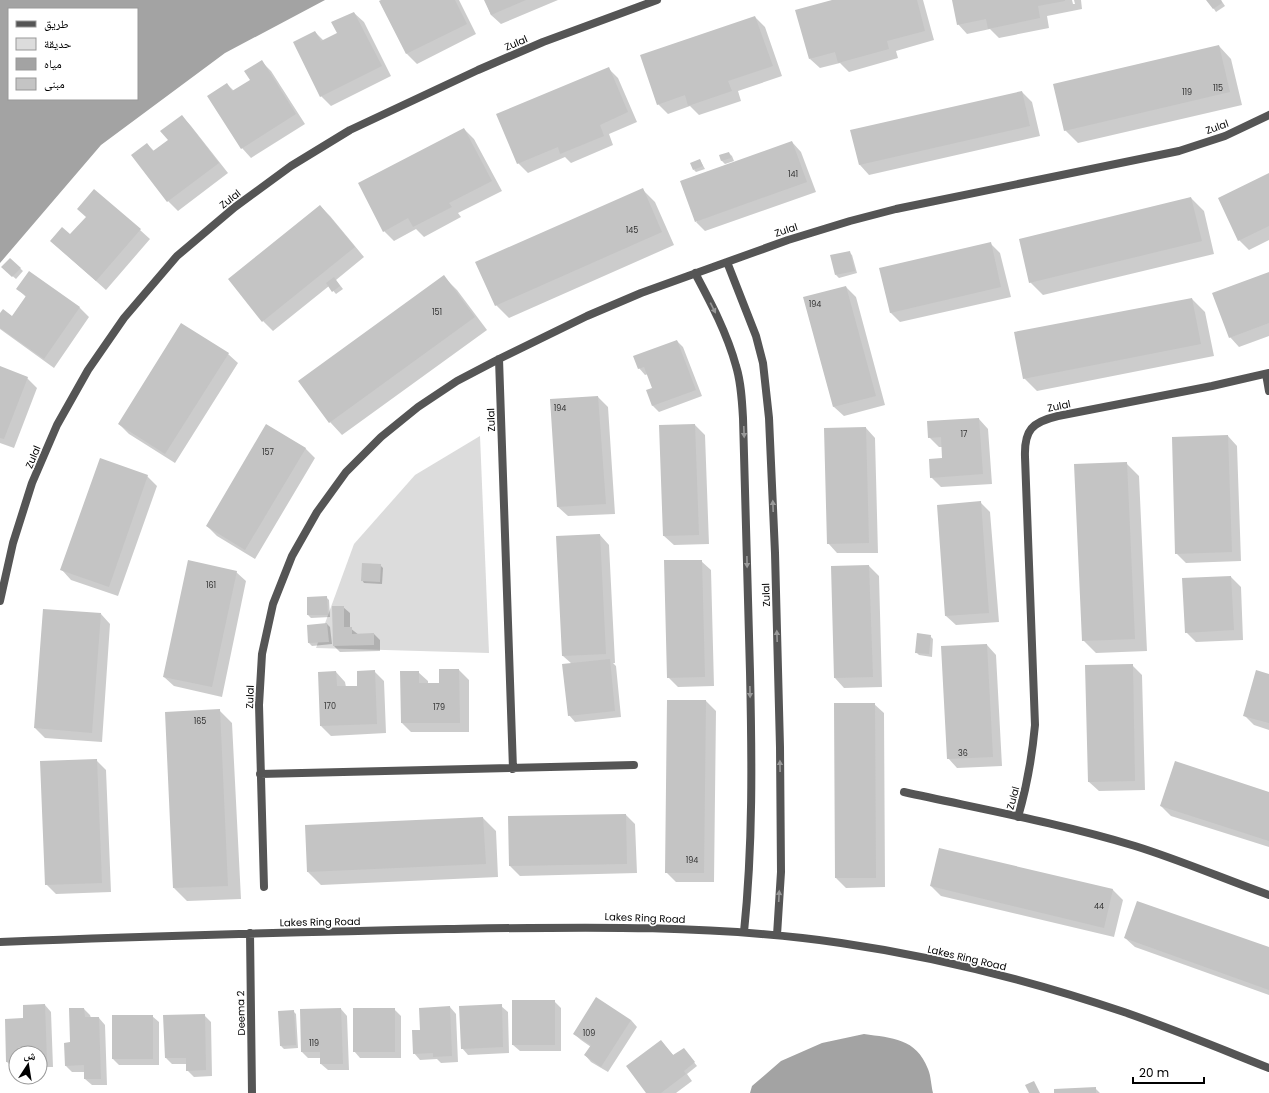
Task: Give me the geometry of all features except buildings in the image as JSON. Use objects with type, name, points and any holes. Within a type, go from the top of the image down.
[{"type":"street","name":"Zulal","points":[[0,601],[13,543],[32,483],[58,425],[88,370],[124,318],[177,256],[235,207],[285,171],[350,130],[478,70],[543,42],[657,0]]},
{"type":"street","name":"Zulal","points":[[264,887],[259,705],[262,654],[273,604],[292,556],[317,512],[346,472],[381,437],[418,407],[450,386],[499,359],[587,316],[641,293],[788,240],[896,209],[1179,151],[1225,136],[1269,115]]},
{"type":"street","name":"Zulal","points":[[727,262],[756,336],[763,363],[768,404],[775,561],[780,746],[781,872],[777,935]]},
{"type":"street","name":"Zulal","points":[[695,273],[729,343],[738,374],[744,418],[752,813],[750,871],[744,932]]},
{"type":"street","name":"Zulal","points":[[499,359],[513,769]]},
{"type":"street","name":"Zulal","points":[[1018,817],[1032,757],[1035,725],[1024,450],[1024,442],[1031,429],[1043,419],[1268,373],[1269,391]]},
{"type":"street","points":[[260,774],[634,765]]},
{"type":"street","name":"Zulal","points":[[904,792],[1075,830],[1133,846],[1189,864],[1269,895]]},
{"type":"street","name":"Lakes Ring Road","points":[[0,942],[250,933],[571,927],[634,927],[777,935],[841,942],[901,952],[969,967],[1036,985],[1123,1012],[1192,1037],[1269,1068]]},
{"type":"street","name":"Deema 2","points":[[250,933],[252,1093]]},
{"type":"green space","points":[[480,436],[489,653],[316,648],[354,544],[415,475]]},
{"type":"water","points":[[0,0],[325,0],[225,53],[101,145],[0,263]]},
{"type":"water","points":[[864,1034],[902,1041],[910,1045],[923,1059],[928,1069],[933,1093],[750,1093],[752,1086],[781,1061],[822,1043]]}]
